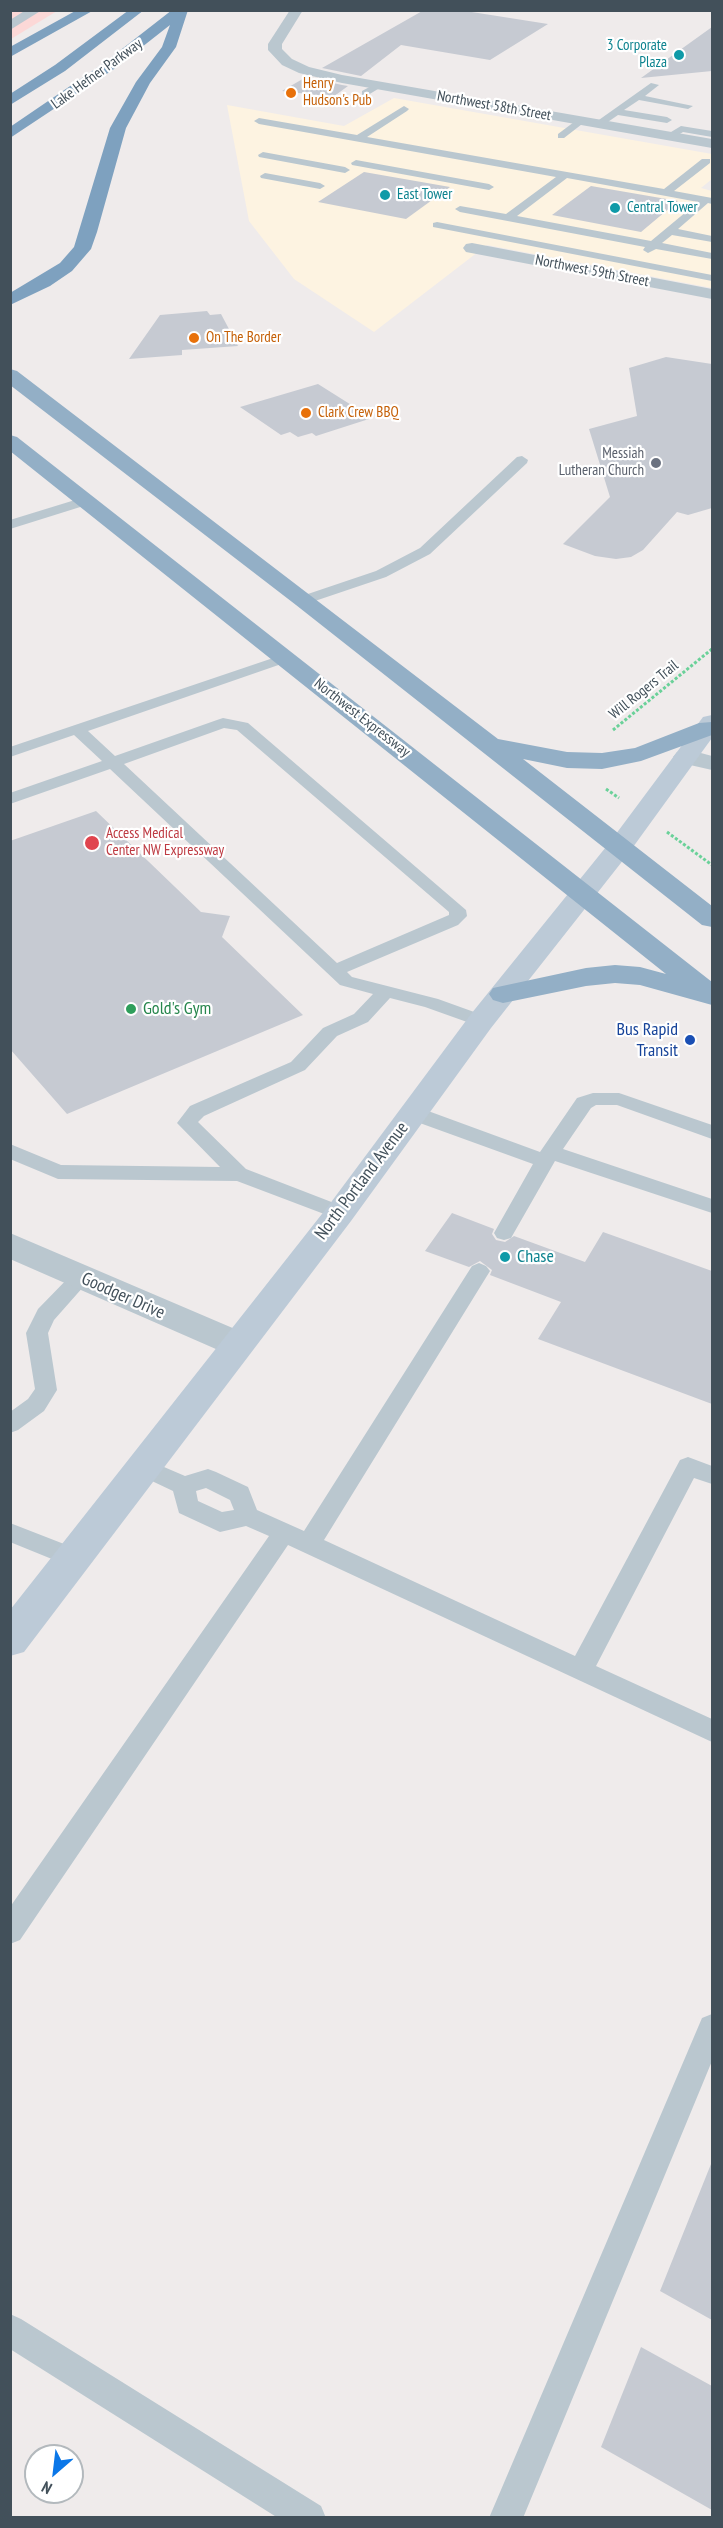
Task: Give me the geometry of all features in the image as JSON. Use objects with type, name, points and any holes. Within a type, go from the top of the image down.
[{"type":"highway","points":[[10,54],[87,10]]},
{"type":"highway","name":"Lake Hefner Parkway","points":[[10,101],[138,10]]},
{"type":"highway","points":[[10,300],[45,282],[66,267],[82,249],[89,232],[118,128],[143,82],[169,47],[181,10]]},
{"type":"highway","name":"Lake Hefner Parkway","points":[[10,134],[109,66],[181,10]]},
{"type":"highway","points":[[10,375],[304,600],[712,919]]},
{"type":"highway","name":"Northwest Expressway","points":[[10,441],[88,500],[711,995]]},
{"type":"highway","points":[[488,745],[567,760],[602,761],[641,754],[710,725]]},
{"type":"highway","points":[[503,994],[586,977],[615,974],[640,976],[711,995]]},
{"type":"main road","name":"North Portland Avenue","points":[[10,1640],[340,1213],[481,1021],[619,848],[710,725]]},
{"type":"street","points":[[10,26],[36,10]]},
{"type":"street","name":"Northwest 58th Street","points":[[297,10],[275,44],[275,50],[280,56],[304,70],[337,82],[712,144]]},
{"type":"street","name":"Northwest 59th Street","points":[[472,248],[712,294]]},
{"type":"street","points":[[686,757],[712,763]]},
{"type":"street","name":"Goodger Drive","points":[[10,1245],[237,1344]]},
{"type":"lane","points":[[599,124],[654,85]]},
{"type":"lane","points":[[638,97],[688,106]]},
{"type":"lane","points":[[358,139],[404,109]]},
{"type":"lane","points":[[616,112],[666,120]]},
{"type":"lane","points":[[259,121],[709,200]]},
{"type":"lane","points":[[561,136],[581,121]]},
{"type":"lane","points":[[669,137],[681,129],[712,134]]},
{"type":"lane","points":[[263,155],[345,170]]},
{"type":"lane","points":[[360,157],[489,187]]},
{"type":"lane","points":[[666,193],[706,161]]},
{"type":"lane","points":[[508,218],[565,175]]},
{"type":"lane","points":[[265,176],[320,186]]},
{"type":"lane","points":[[618,276],[669,231],[697,213],[709,200]]},
{"type":"lane","points":[[460,208],[712,256]]},
{"type":"lane","points":[[437,225],[712,278]]},
{"type":"lane","points":[[669,231],[712,239]]},
{"type":"lane","points":[[304,600],[381,574],[425,552],[522,460]]},
{"type":"lane","points":[[10,525],[88,500]]},
{"type":"lane","points":[[10,752],[285,658]]},
{"type":"lane","points":[[10,799],[223,723],[242,726],[457,910],[458,916],[452,921],[335,970]]},
{"type":"lane","points":[[77,729],[346,981],[431,1003],[481,1021]]},
{"type":"lane","points":[[239,1174],[187,1123],[197,1111],[298,1066],[330,1032],[361,1018],[386,991]]},
{"type":"lane","points":[[504,1233],[548,1156],[584,1103],[593,1099],[619,1099],[712,1132]]},
{"type":"lane","points":[[413,1113],[712,1206]]},
{"type":"lane","points":[[10,1151],[58,1172],[239,1174],[340,1213]]},
{"type":"lane","points":[[309,1544],[479,1271]]},
{"type":"lane","points":[[10,1424],[36,1405],[46,1390],[37,1333],[46,1315],[81,1277]]},
{"type":"lane","points":[[581,1670],[688,1466],[712,1476]]},
{"type":"lane","points":[[143,1467],[184,1486],[208,1478],[240,1494],[248,1516]]},
{"type":"lane","points":[[184,1486],[187,1506],[220,1522],[248,1516],[712,1731]]},
{"type":"lane","points":[[10,1532],[74,1558]]},
{"type":"lane","points":[[10,1931],[284,1533]]},
{"type":"lane","points":[[506,2517],[712,2028]]},
{"type":"lane","points":[[10,2330],[309,2517]]},
{"type":"path","name":"Will Rogers Trail","points":[[606,736],[712,649]]},
{"type":"path","points":[[683,843],[712,865]]},
{"type":"shaded area","points":[[11,11],[57,11],[11,39]]},
{"type":"shaded area","points":[[394,98],[712,154],[712,179],[701,188],[712,191],[712,288],[487,245],[374,332],[294,279],[249,221],[227,105],[344,126]]},
{"type":"building","points":[[424,10],[459,10],[548,24],[490,60],[401,45],[361,76],[322,68]]},
{"type":"building","name":"3 Corporate Plaza","points":[[712,27],[712,71],[641,78]]},
{"type":"building","points":[[306,77],[348,86],[333,97],[282,91]]},
{"type":"building","name":"East Tower","points":[[364,172],[450,187],[406,219],[318,202]]},
{"type":"building","name":"Central Tower","points":[[591,186],[678,201],[641,232],[552,215]]},
{"type":"building","name":"On The Border","points":[[207,311],[210,315],[221,314],[238,346],[182,350],[182,355],[129,359],[160,315]]},
{"type":"building","name":"Messiah Lutheran Church","points":[[666,357],[712,364],[712,508],[688,515],[677,512],[643,550],[631,557],[616,559],[595,556],[563,544],[610,497],[589,429],[637,416],[629,368]]},
{"type":"building","name":"Clark Crew BBQ","points":[[318,384],[372,418],[316,436],[312,433],[298,437],[290,432],[281,435],[240,407]]},
{"type":"building","points":[[96,811],[201,912],[230,916],[222,937],[303,1015],[67,1114],[10,1049],[10,841]]},
{"type":"building","name":"Chase","points":[[452,1213],[494,1229],[492,1234],[496,1240],[505,1242],[514,1236],[585,1262],[603,1232],[712,1271],[712,1404],[538,1339],[561,1302],[490,1275],[492,1270],[480,1261],[469,1267],[425,1251]]},
{"type":"building","points":[[712,2164],[712,2320],[660,2291]]},
{"type":"building","points":[[641,2347],[712,2386],[712,2510],[601,2447]]},
{"type":"place","name":"3 Corporate Plaza","points":[[679,55]]},
{"type":"place","name":"Henry Hudson's Pub","points":[[291,93]]},
{"type":"place","name":"East Tower","points":[[385,195]]},
{"type":"place","name":"Central Tower","points":[[615,208]]},
{"type":"place","name":"On The Border","points":[[194,338]]},
{"type":"place","name":"Clark Crew BBQ","points":[[306,413]]},
{"type":"place","name":"Messiah Lutheran Church","points":[[656,463]]},
{"type":"place","name":"Access Medical Center NW Expressway","points":[[92,843]]},
{"type":"place","name":"Gold's Gym","points":[[131,1009]]},
{"type":"place","name":"Bus Rapid Transit","points":[[690,1040]]},
{"type":"place","name":"Chase","points":[[505,1257]]}]
